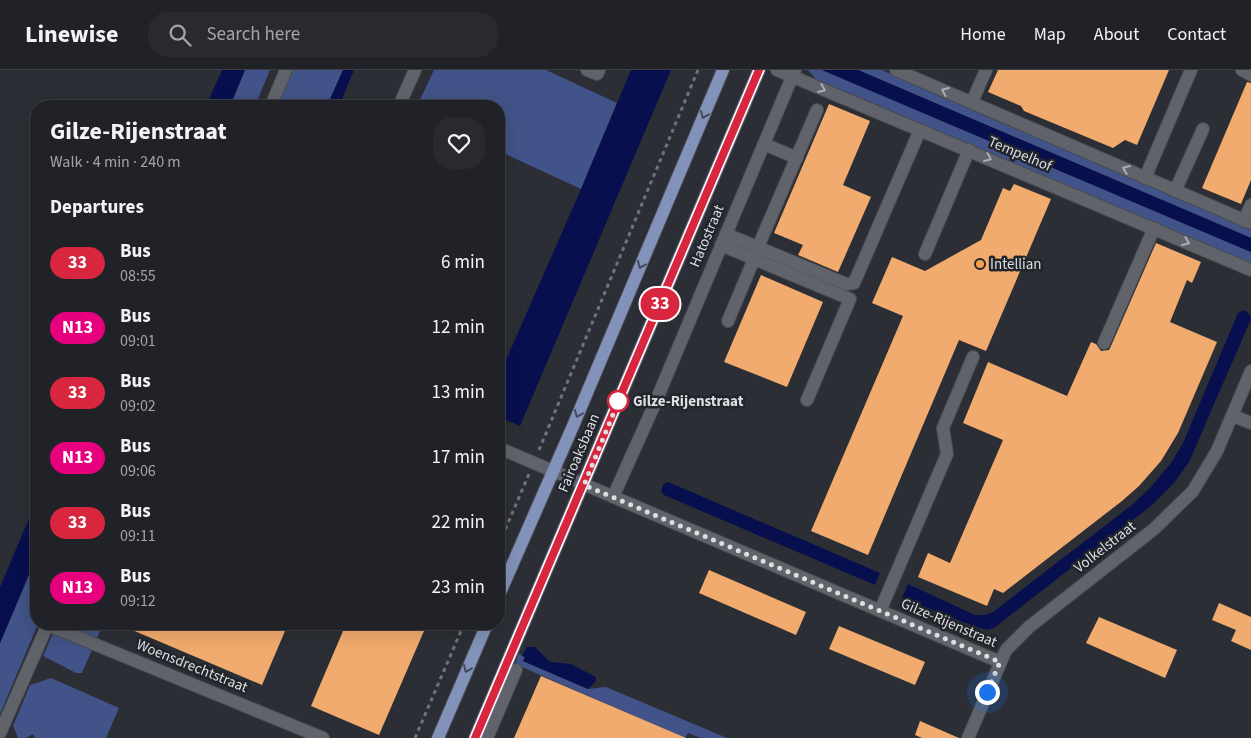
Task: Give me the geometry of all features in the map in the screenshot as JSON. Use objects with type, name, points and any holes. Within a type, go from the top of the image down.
[{"type":"main road","name":"Fairoaksbaan","points":[[505,581],[573,426],[723,70]]},
{"type":"main road","name":"Fairoaksbaan","points":[[475,738],[759,70]]},
{"type":"main road","points":[[438,738],[484,630]]},
{"type":"street","points":[[273,100],[286,70]]},
{"type":"street","points":[[402,100],[415,70]]},
{"type":"street","points":[[587,70],[597,74],[599,70]]},
{"type":"street","name":"Tempelhof","points":[[777,70],[794,73],[920,130],[1251,270]]},
{"type":"street","name":"Tempelhof","points":[[896,70],[1248,222]]},
{"type":"street","points":[[972,102],[986,70]]},
{"type":"street","points":[[1145,178],[1191,70]]},
{"type":"street","points":[[1242,70],[1251,75]]},
{"type":"street","name":"Hatostraat","points":[[613,497],[794,73]]},
{"type":"street","points":[[728,320],[817,110]]},
{"type":"street","points":[[724,240],[846,284],[854,283],[920,130]]},
{"type":"street","points":[[1175,191],[1203,130]]},
{"type":"street","points":[[764,144],[797,158]]},
{"type":"street","points":[[925,254],[968,150]]},
{"type":"street","points":[[1248,222],[1251,205]]},
{"type":"street","points":[[1104,343],[1154,228]]},
{"type":"street","points":[[756,253],[850,299],[807,400]]},
{"type":"street","points":[[880,611],[947,454],[943,428],[972,357]]},
{"type":"street","name":"Volkelstraat","points":[[968,738],[1006,650],[1029,627],[1154,529],[1193,491],[1217,451],[1251,371]]},
{"type":"street","points":[[1233,416],[1251,423]]},
{"type":"street","name":"Gilze-Rijenstraat","points":[[505,451],[1000,662]]},
{"type":"street","name":"Woensdrechtstraat","points":[[0,733],[45,630]]},
{"type":"street","name":"Woensdrechtstraat","points":[[62,630],[323,738]]},
{"type":"street","points":[[487,738],[516,670]]},
{"type":"path","points":[[505,530],[698,70]]},
{"type":"path","points":[[415,738],[461,630]]},
{"type":"shaded area","points":[[222,70],[245,70],[232,100],[209,100]]},
{"type":"shaded area","points":[[245,70],[270,70],[258,100],[232,100]]},
{"type":"shaded area","points":[[291,70],[343,70],[330,100],[278,100]]},
{"type":"shaded area","points":[[343,70],[354,70],[342,100],[330,100]]},
{"type":"shaded area","points":[[434,70],[546,70],[617,103],[581,189],[505,154],[505,100],[420,100]]},
{"type":"shaded area","points":[[631,70],[671,70],[520,426],[505,420],[505,362]]},
{"type":"shaded area","points":[[808,70],[822,70],[1251,252],[1251,265],[816,79]]},
{"type":"shaded area","points":[[822,70],[858,70],[1251,238],[1251,252]]},
{"type":"shaded area","points":[[858,70],[882,70],[1251,228],[1251,238]]},
{"type":"shaded area","points":[[1244,310],[1251,319],[1189,462],[1174,483],[1152,505],[994,628],[987,630],[976,627],[902,598],[908,584],[975,615],[985,615],[993,612],[1133,504],[1150,488],[1171,463],[1183,443],[1238,313]]},
{"type":"shaded area","points":[[668,482],[880,573],[875,585],[664,495],[661,491],[663,485]]},
{"type":"shaded area","points":[[30,516],[30,572],[0,643],[0,587]]},
{"type":"shaded area","points":[[30,572],[30,630],[35,630],[0,714],[0,643]]},
{"type":"shaded area","points":[[54,630],[100,630],[82,673],[76,673],[43,656]]},
{"type":"shaded area","points":[[527,647],[535,647],[550,662],[571,664],[596,677],[596,681],[588,689],[523,661],[525,657],[522,656]]},
{"type":"shaded area","points":[[519,654],[525,657],[523,661],[588,689],[606,687],[727,738],[701,738],[688,733],[685,738],[515,664]]},
{"type":"shaded area","points":[[51,678],[119,708],[106,738],[35,738],[33,734],[26,738],[18,738],[13,726],[30,685]]},
{"type":"building","points":[[998,70],[1169,70],[1137,145],[1125,140],[1113,148],[1024,111],[1021,106],[988,92]]},
{"type":"building","points":[[1247,82],[1251,83],[1251,180],[1241,204],[1202,188]]},
{"type":"building","points":[[829,104],[870,121],[843,185],[871,197],[838,272],[798,255],[803,245],[774,233]]},
{"type":"building","points":[[1014,184],[1051,199],[986,351],[959,340],[868,555],[811,531],[903,316],[872,303],[892,257],[925,271],[981,240],[1003,188],[1010,191]]},
{"type":"building","points":[[1156,243],[1201,262],[1192,283],[1187,280],[1170,322],[1217,342],[1178,433],[1161,461],[1139,486],[1122,501],[1003,593],[994,589],[987,606],[918,577],[928,553],[950,563],[1003,440],[963,423],[988,362],[1067,396],[1091,342],[1096,344],[1101,351],[1109,350]]},
{"type":"building","points":[[761,275],[823,302],[787,387],[724,362]]},
{"type":"building","points":[[709,570],[806,612],[796,635],[699,593]]},
{"type":"building","points":[[1219,603],[1251,617],[1251,650],[1231,641],[1236,630],[1212,620]]},
{"type":"building","points":[[1099,617],[1177,650],[1165,678],[1086,643]]},
{"type":"building","points":[[839,626],[925,662],[915,685],[829,649]]},
{"type":"building","points":[[132,630],[285,630],[262,685]]},
{"type":"building","points":[[343,630],[424,630],[379,735],[311,706]]},
{"type":"building","points":[[541,676],[686,738],[514,738]]},
{"type":"building","points":[[920,721],[959,738],[922,738],[915,735]]},
{"type":"bus line","name":"33","points":[[475,738],[759,70]]},
{"type":"place","name":"Intellian","points":[[980,264]]},
{"type":"place","name":"Gilze-Rijenstraat","points":[[618,401]]},
{"type":"route","points":[[618,401],[584,485],[1000,662],[987,692]]}]
